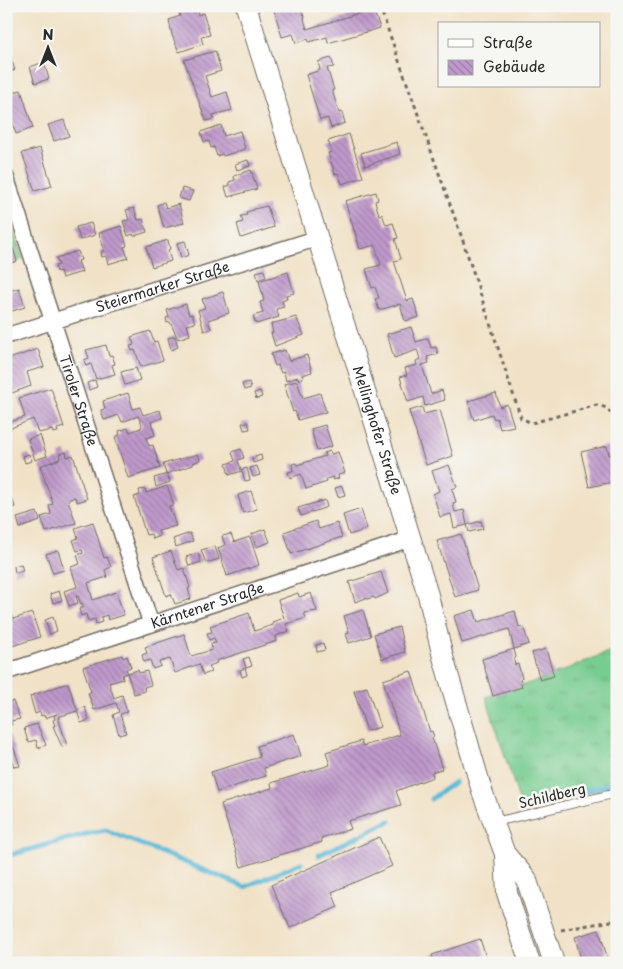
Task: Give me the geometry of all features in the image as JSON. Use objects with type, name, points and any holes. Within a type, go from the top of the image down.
[{"type":"main road","name":"Mellinghofer Straße","points":[[246,6],[428,595],[443,657],[482,791],[505,854],[507,892],[530,963]]},
{"type":"main road","name":"Mellinghofer Straße","points":[[505,854],[526,878],[554,963]]},
{"type":"street","name":"Tiroler Straße","points":[[6,177],[151,624]]},
{"type":"street","name":"Steiermarker Straße","points":[[6,336],[318,238]]},
{"type":"street","name":"Kärntener Straße","points":[[6,672],[410,539]]},
{"type":"lane","name":"Schildberg","points":[[493,822],[617,793]]},
{"type":"path","points":[[382,6],[381,10],[463,242],[521,418],[532,423],[597,405],[607,408],[617,422]]},
{"type":"path","points":[[561,930],[617,920]]},
{"type":"green space","points":[[6,210],[23,259],[6,265]]},
{"type":"green space","points":[[617,648],[617,786],[522,809],[486,697],[546,678]]},
{"type":"building","points":[[192,6],[194,12],[197,11],[198,15],[203,13],[210,35],[201,37],[203,44],[179,52],[172,35],[169,20],[180,16],[178,9]]},
{"type":"building","points":[[288,6],[300,6],[305,16],[307,29],[373,9],[380,28],[328,43],[327,37],[309,42],[308,39],[296,43],[293,34],[282,37],[274,10]]},
{"type":"building","points":[[6,45],[15,70],[6,73]]},
{"type":"building","points":[[215,51],[221,71],[205,76],[212,97],[227,92],[232,110],[213,115],[214,119],[206,121],[184,60]]},
{"type":"building","points":[[331,58],[334,67],[327,68],[339,113],[342,112],[345,123],[331,128],[328,118],[320,120],[306,75],[320,70],[318,62]]},
{"type":"building","points":[[44,62],[49,79],[35,83],[30,67]]},
{"type":"building","points":[[21,90],[33,128],[16,134],[6,105],[6,94]]},
{"type":"building","points":[[64,120],[69,136],[54,141],[48,125]]},
{"type":"building","points":[[221,125],[224,136],[240,131],[245,149],[217,156],[214,147],[211,148],[209,141],[204,142],[201,132]]},
{"type":"building","points":[[349,134],[363,177],[342,184],[338,173],[335,174],[328,153],[332,152],[328,141]]},
{"type":"building","points":[[397,142],[400,154],[365,166],[361,153]]},
{"type":"building","points":[[40,148],[52,186],[35,191],[22,153]]},
{"type":"building","points":[[248,160],[250,166],[237,170],[235,164]]},
{"type":"building","points":[[251,170],[257,189],[228,197],[225,187],[230,185],[229,182],[235,180],[234,176]]},
{"type":"building","points":[[182,188],[193,191],[189,201],[179,198]]},
{"type":"building","points":[[376,192],[378,200],[375,201],[379,215],[382,214],[386,225],[393,223],[398,238],[395,239],[401,259],[394,261],[407,301],[413,299],[419,317],[405,321],[400,304],[379,310],[375,299],[379,298],[375,287],[372,288],[366,269],[381,265],[375,245],[360,249],[345,201]]},
{"type":"building","points":[[164,202],[166,208],[179,204],[184,223],[164,228],[157,205]]},
{"type":"building","points":[[267,206],[274,227],[241,238],[237,224],[243,222],[241,216],[247,215],[246,212]]},
{"type":"building","points":[[134,208],[138,220],[143,219],[147,232],[128,236],[123,221],[129,220],[126,210]]},
{"type":"building","points":[[91,223],[95,235],[80,240],[76,227]]},
{"type":"building","points":[[121,226],[127,246],[124,247],[128,258],[108,264],[106,256],[102,257],[101,252],[104,250],[99,233]]},
{"type":"building","points":[[168,240],[171,261],[152,267],[146,247]]},
{"type":"building","points":[[8,241],[11,249],[13,248],[17,261],[6,265],[6,242]]},
{"type":"building","points":[[185,241],[189,255],[181,258],[177,243]]},
{"type":"building","points":[[78,251],[81,260],[78,261],[82,272],[62,278],[60,271],[57,272],[55,266],[59,265],[56,258]]},
{"type":"building","points":[[264,270],[266,277],[258,280],[256,272]]},
{"type":"building","points":[[288,272],[294,293],[286,295],[287,299],[282,301],[284,307],[276,309],[279,317],[256,324],[253,316],[263,313],[260,302],[264,301],[259,281]]},
{"type":"building","points":[[19,288],[25,307],[6,313],[6,292]]},
{"type":"building","points":[[223,292],[229,313],[208,320],[211,329],[204,331],[198,310],[205,308],[202,299]]},
{"type":"building","points":[[186,304],[189,315],[192,314],[195,323],[187,325],[190,335],[178,339],[170,322],[167,323],[166,318],[169,317],[167,310]]},
{"type":"building","points":[[296,317],[304,335],[275,346],[271,333],[273,333],[271,324]]},
{"type":"building","points":[[411,327],[416,342],[428,338],[431,348],[436,347],[438,354],[427,357],[429,363],[422,365],[431,394],[442,390],[445,400],[425,406],[423,397],[408,402],[400,377],[407,375],[405,368],[417,365],[416,361],[420,359],[418,352],[417,350],[394,358],[387,334]]},
{"type":"building","points":[[150,331],[154,342],[157,341],[163,360],[141,367],[135,350],[132,351],[130,346],[134,345],[131,337]]},
{"type":"building","points":[[175,336],[178,347],[171,350],[168,338]]},
{"type":"building","points":[[106,345],[109,356],[112,355],[115,364],[112,365],[115,374],[96,379],[91,364],[86,366],[84,360],[89,358],[86,350]]},
{"type":"building","points":[[38,349],[44,367],[27,372],[31,386],[12,393],[10,385],[6,386],[6,379],[9,378],[6,360]]},
{"type":"building","points":[[285,350],[289,361],[307,355],[312,372],[302,375],[303,378],[299,380],[298,377],[286,381],[284,372],[281,373],[278,365],[275,366],[271,354]]},
{"type":"building","points":[[136,368],[140,380],[125,385],[121,372]]},
{"type":"building","points":[[95,380],[97,387],[89,390],[87,383]]},
{"type":"building","points":[[297,381],[303,398],[320,393],[326,412],[298,420],[295,411],[293,412],[284,384]]},
{"type":"building","points":[[249,382],[251,388],[244,390],[242,384]]},
{"type":"building","points":[[51,388],[64,427],[57,429],[58,432],[53,433],[52,430],[38,433],[33,419],[6,430],[6,423],[25,417],[19,398]]},
{"type":"building","points":[[260,391],[262,397],[256,399],[254,393]]},
{"type":"building","points":[[128,393],[133,409],[140,407],[143,415],[160,410],[162,418],[151,422],[155,435],[146,438],[149,446],[153,445],[160,468],[128,478],[115,437],[120,435],[119,431],[128,428],[130,432],[141,428],[142,424],[138,416],[122,422],[119,415],[104,420],[101,410],[105,409],[103,401]]},
{"type":"building","points":[[496,393],[500,407],[507,404],[514,426],[500,429],[497,418],[494,419],[492,414],[474,420],[468,401]]},
{"type":"building","points":[[422,407],[424,414],[440,410],[453,456],[426,465],[409,411]]},
{"type":"building","points":[[248,422],[250,429],[244,430],[242,423]]},
{"type":"building","points":[[325,425],[332,446],[317,451],[311,429]]},
{"type":"building","points":[[40,435],[47,456],[35,460],[28,439]]},
{"type":"building","points":[[607,446],[609,455],[617,453],[617,481],[589,487],[581,452]]},
{"type":"building","points":[[241,449],[244,458],[238,460],[241,470],[247,468],[250,480],[245,481],[242,471],[229,475],[226,464],[235,461],[232,452]]},
{"type":"building","points":[[330,451],[331,454],[338,452],[345,473],[338,475],[339,478],[334,480],[333,477],[326,479],[327,482],[306,489],[301,474],[290,478],[288,472],[293,471],[292,464],[296,463],[297,465],[325,456],[324,453]]},
{"type":"building","points":[[66,452],[67,457],[73,455],[87,499],[77,502],[75,497],[68,500],[76,523],[46,532],[41,517],[51,514],[49,505],[53,504],[40,466],[60,459],[59,454]]},
{"type":"building","points":[[29,454],[32,461],[25,463],[23,456]]},
{"type":"building","points":[[198,454],[200,460],[193,463],[193,465],[166,474],[163,464]]},
{"type":"building","points":[[261,455],[262,460],[253,463],[252,458]]},
{"type":"building","points":[[449,465],[457,487],[452,489],[456,502],[453,503],[455,512],[464,510],[467,525],[454,528],[451,514],[440,517],[433,494],[439,491],[432,471]]},
{"type":"building","points":[[257,466],[260,475],[253,477],[250,468]]},
{"type":"building","points":[[167,474],[170,482],[156,487],[154,478]]},
{"type":"building","points":[[167,486],[174,505],[169,506],[176,526],[158,531],[160,536],[153,539],[151,534],[146,535],[134,497],[140,495],[139,490],[145,489],[146,493]]},
{"type":"building","points":[[342,486],[345,495],[338,497],[335,488]]},
{"type":"building","points":[[251,491],[257,509],[243,513],[238,495]]},
{"type":"building","points":[[8,497],[9,500],[12,499],[15,507],[6,510],[6,498]]},
{"type":"building","points":[[325,500],[327,507],[301,516],[298,508]]},
{"type":"building","points":[[361,509],[367,529],[349,535],[343,515]]},
{"type":"building","points":[[37,512],[40,521],[20,528],[17,518]]},
{"type":"building","points":[[316,521],[319,529],[337,523],[342,537],[291,554],[284,532]]},
{"type":"building","points":[[481,521],[483,529],[469,532],[467,525]]},
{"type":"building","points":[[93,522],[104,558],[107,557],[111,567],[105,570],[107,577],[88,583],[93,600],[116,592],[124,615],[108,620],[107,615],[101,617],[102,622],[96,624],[95,619],[88,621],[86,614],[81,616],[79,609],[84,607],[78,596],[76,596],[78,603],[69,606],[64,591],[77,587],[71,567],[80,564],[77,555],[83,553],[82,550],[77,551],[73,540],[78,538],[75,528]]},
{"type":"building","points":[[265,529],[270,542],[256,547],[252,534]]},
{"type":"building","points":[[190,533],[193,541],[176,547],[173,539]]},
{"type":"building","points":[[231,534],[234,542],[250,537],[259,565],[227,576],[218,548],[225,545],[222,536]]},
{"type":"building","points":[[461,534],[478,590],[455,597],[437,541]]},
{"type":"building","points":[[215,546],[219,559],[206,563],[201,550]]},
{"type":"building","points":[[58,550],[64,570],[53,573],[46,554]]},
{"type":"building","points":[[171,551],[178,570],[184,568],[191,599],[175,604],[171,594],[166,596],[153,557]]},
{"type":"building","points":[[198,553],[201,562],[189,566],[186,557]]},
{"type":"building","points":[[21,564],[23,571],[15,573],[14,566]]},
{"type":"building","points":[[381,572],[388,593],[375,599],[374,597],[366,598],[355,602],[349,582]]},
{"type":"building","points":[[59,591],[62,600],[53,603],[50,594]]},
{"type":"building","points":[[298,593],[299,597],[311,593],[317,611],[304,613],[306,618],[286,624],[289,631],[276,636],[277,641],[216,661],[217,663],[209,666],[211,672],[203,675],[199,664],[175,673],[170,659],[159,662],[161,666],[153,669],[150,660],[144,662],[142,655],[147,653],[145,647],[184,634],[191,656],[212,650],[211,644],[216,643],[214,638],[209,640],[207,633],[212,632],[210,626],[249,613],[254,631],[273,625],[272,622],[284,618],[278,600]]},
{"type":"building","points":[[363,610],[371,636],[349,643],[346,634],[349,633],[344,616]]},
{"type":"building","points":[[474,610],[478,622],[515,611],[519,627],[523,626],[529,644],[514,649],[509,629],[462,643],[454,616]]},
{"type":"building","points":[[10,611],[13,619],[32,613],[40,637],[6,648],[6,612]]},
{"type":"building","points":[[53,617],[57,631],[50,634],[45,620]]},
{"type":"building","points":[[399,627],[405,652],[382,659],[374,634]]},
{"type":"building","points":[[323,643],[325,650],[317,652],[316,645]]},
{"type":"building","points":[[514,649],[515,665],[518,664],[522,678],[520,680],[522,687],[493,696],[482,659]]},
{"type":"building","points":[[546,649],[554,676],[540,680],[532,653]]},
{"type":"building","points":[[122,655],[123,658],[127,656],[131,667],[126,669],[128,673],[138,670],[139,673],[147,671],[151,685],[144,687],[145,691],[134,694],[127,673],[122,675],[123,679],[109,683],[114,698],[122,695],[127,712],[120,714],[126,733],[119,735],[113,715],[119,712],[116,703],[94,710],[88,693],[91,692],[83,667]]},
{"type":"building","points":[[249,657],[252,666],[246,668],[243,659]]},
{"type":"building","points":[[245,668],[247,675],[242,677],[240,670]]},
{"type":"building","points":[[411,671],[430,732],[432,731],[434,737],[432,738],[442,769],[432,772],[433,777],[396,791],[401,805],[348,821],[351,829],[321,838],[322,842],[241,867],[221,804],[272,788],[271,783],[330,765],[326,752],[361,741],[363,746],[400,735],[383,680]]},
{"type":"building","points":[[68,683],[77,710],[85,707],[89,720],[81,723],[77,711],[58,717],[67,746],[62,747],[53,726],[55,726],[54,716],[57,714],[45,718],[44,715],[41,716],[40,712],[35,714],[30,696]]},
{"type":"building","points":[[367,687],[380,727],[367,731],[354,691]]},
{"type":"building","points":[[13,701],[20,719],[11,721],[12,725],[8,727],[6,703]]},
{"type":"building","points":[[37,724],[46,745],[38,748],[36,740],[28,742],[24,728]]},
{"type":"building","points":[[9,734],[20,766],[14,767],[6,743],[6,735]]},
{"type":"building","points":[[294,734],[301,756],[264,768],[266,776],[217,792],[211,772],[260,757],[257,746]]},
{"type":"building","points":[[379,837],[392,866],[332,892],[338,907],[290,928],[271,885]]},
{"type":"building","points":[[599,930],[609,963],[582,963],[575,937]]},
{"type":"building","points":[[480,939],[488,963],[435,963],[432,955]]},
{"type":"waterway","points":[[431,799],[455,782]]},
{"type":"waterway","points":[[526,803],[617,783]]},
{"type":"waterway","points":[[319,855],[390,821]]},
{"type":"waterway","points":[[6,856],[106,830],[245,887],[301,863]]}]
